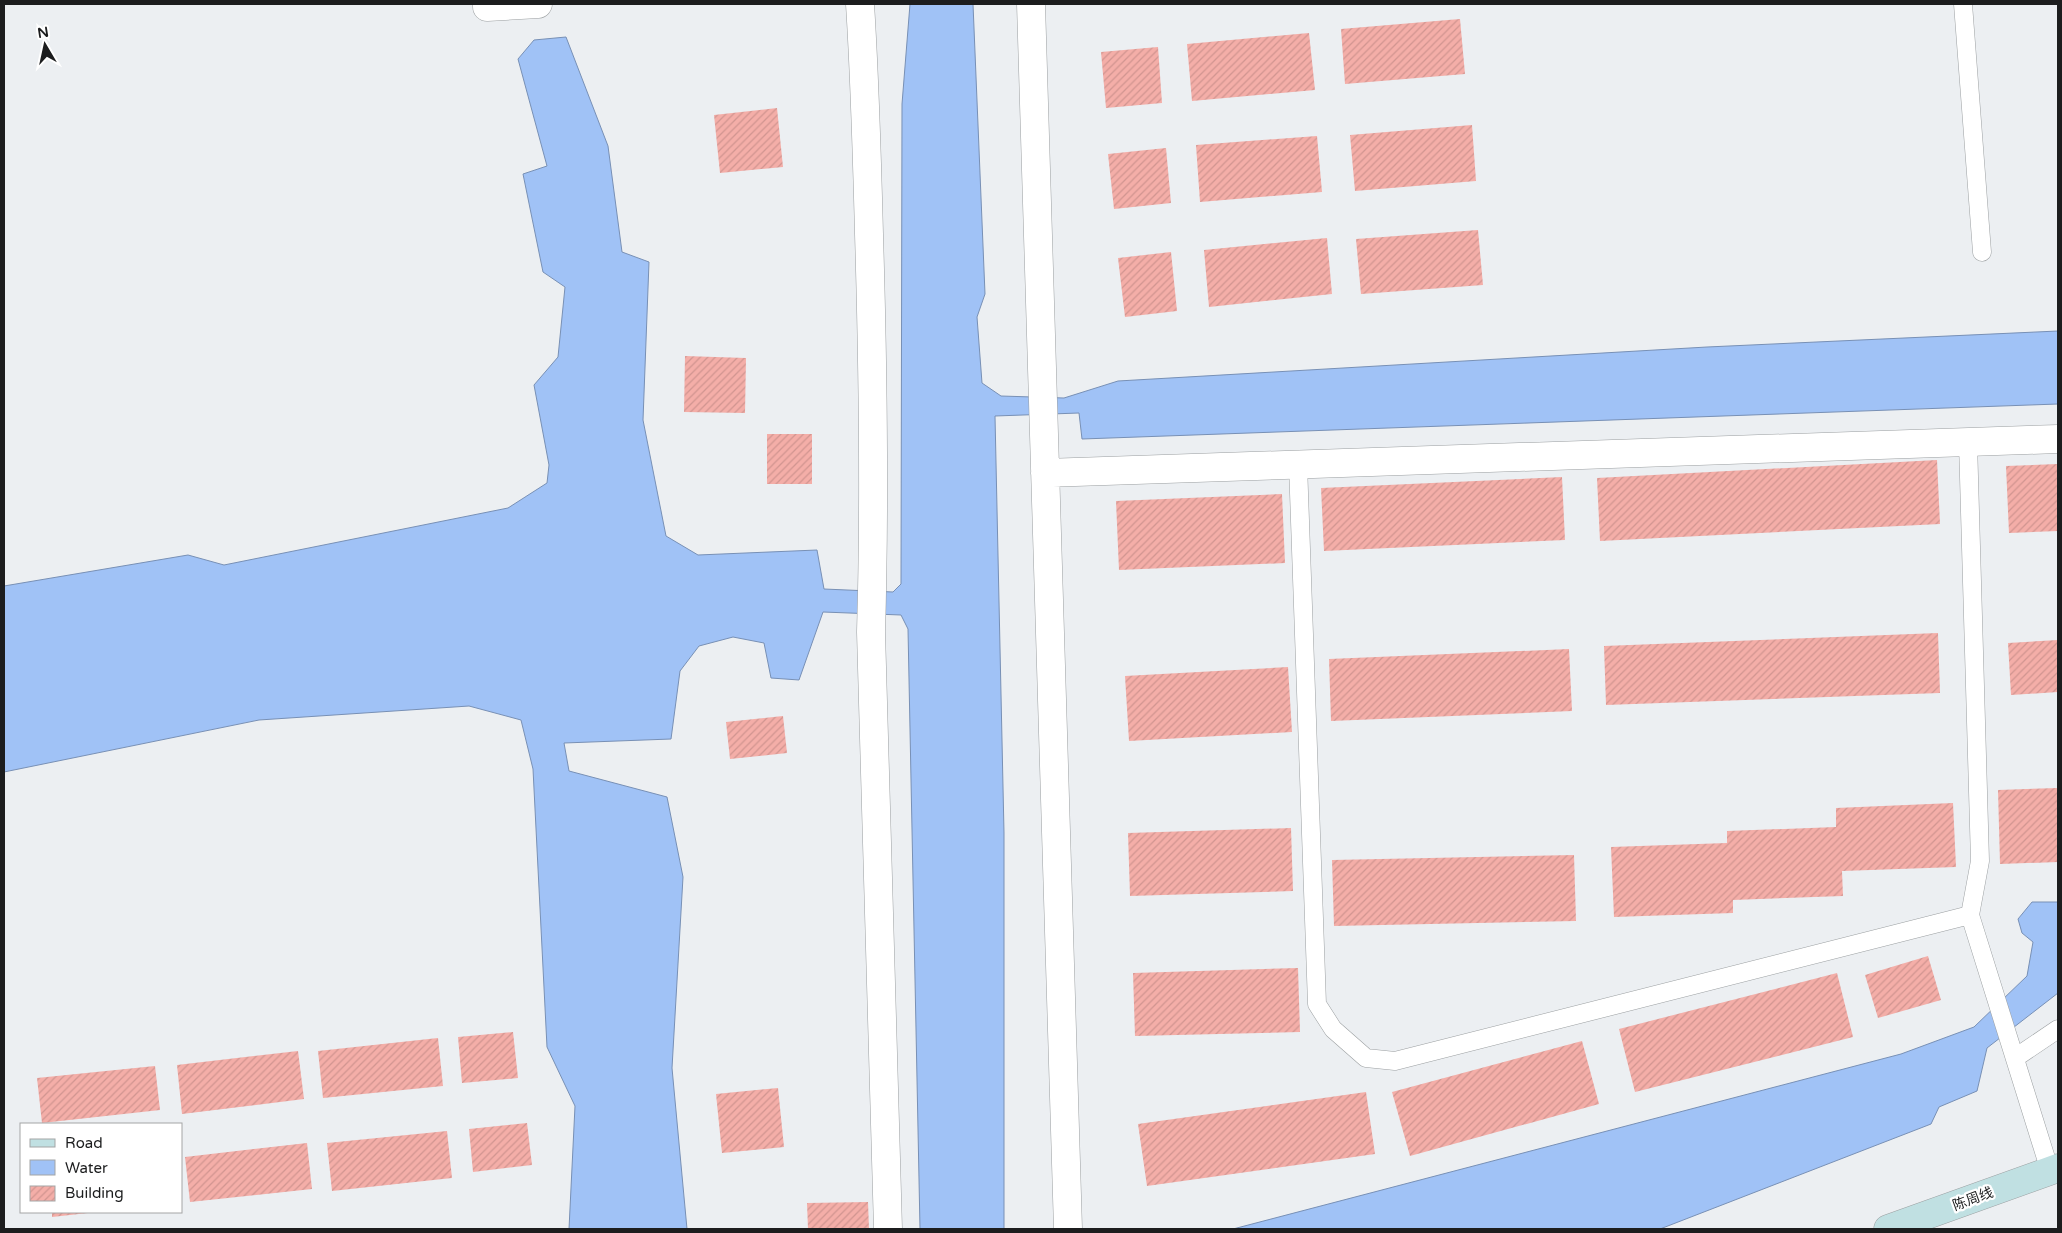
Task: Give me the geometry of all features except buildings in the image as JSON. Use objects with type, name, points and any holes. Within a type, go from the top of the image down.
[{"type":"main road","name":"陈周线","points":[[1888,1229],[2054,1170]]},
{"type":"street","points":[[487,4],[487,7],[538,4]]},
{"type":"street","points":[[860,4],[864,70],[871,308],[874,540],[871,632],[888,1229]]},
{"type":"street","points":[[1031,4],[1068,1229]]},
{"type":"street","points":[[1045,473],[2058,438]]},
{"type":"lane","points":[[1964,4],[1982,252]]},
{"type":"lane","points":[[1968,442],[1980,861],[1970,915],[2014,1058],[2054,1170]]},
{"type":"lane","points":[[1298,464],[1317,1004],[1333,1029],[1366,1058],[1396,1061],[1970,915]]},
{"type":"lane","points":[[2014,1058],[2058,1029]]},
{"type":"water","points":[[910,4],[973,4],[985,294],[977,317],[982,383],[1001,396],[1064,398],[1118,381],[1707,347],[2058,331],[2058,404],[1082,439],[1079,413],[995,416],[1004,833],[1004,1229],[920,1229],[908,629],[901,615],[823,612],[799,680],[771,678],[764,643],[733,637],[699,646],[680,671],[671,739],[564,743],[569,771],[667,797],[683,877],[672,1068],[687,1229],[569,1229],[575,1106],[547,1047],[533,769],[521,720],[469,706],[259,720],[4,772],[4,586],[188,555],[224,565],[508,508],[547,483],[549,465],[534,385],[558,357],[565,287],[543,272],[523,174],[547,166],[518,59],[534,40],[566,37],[608,146],[622,252],[649,262],[643,420],[666,536],[698,555],[817,550],[824,589],[893,592],[901,584],[902,104]]},
{"type":"water","points":[[2032,902],[2058,902],[2058,993],[1987,1048],[1977,1091],[1939,1107],[1931,1124],[1660,1229],[1233,1229],[1901,1054],[1974,1027],[2027,976],[2033,942],[2022,933],[2018,919]]}]
